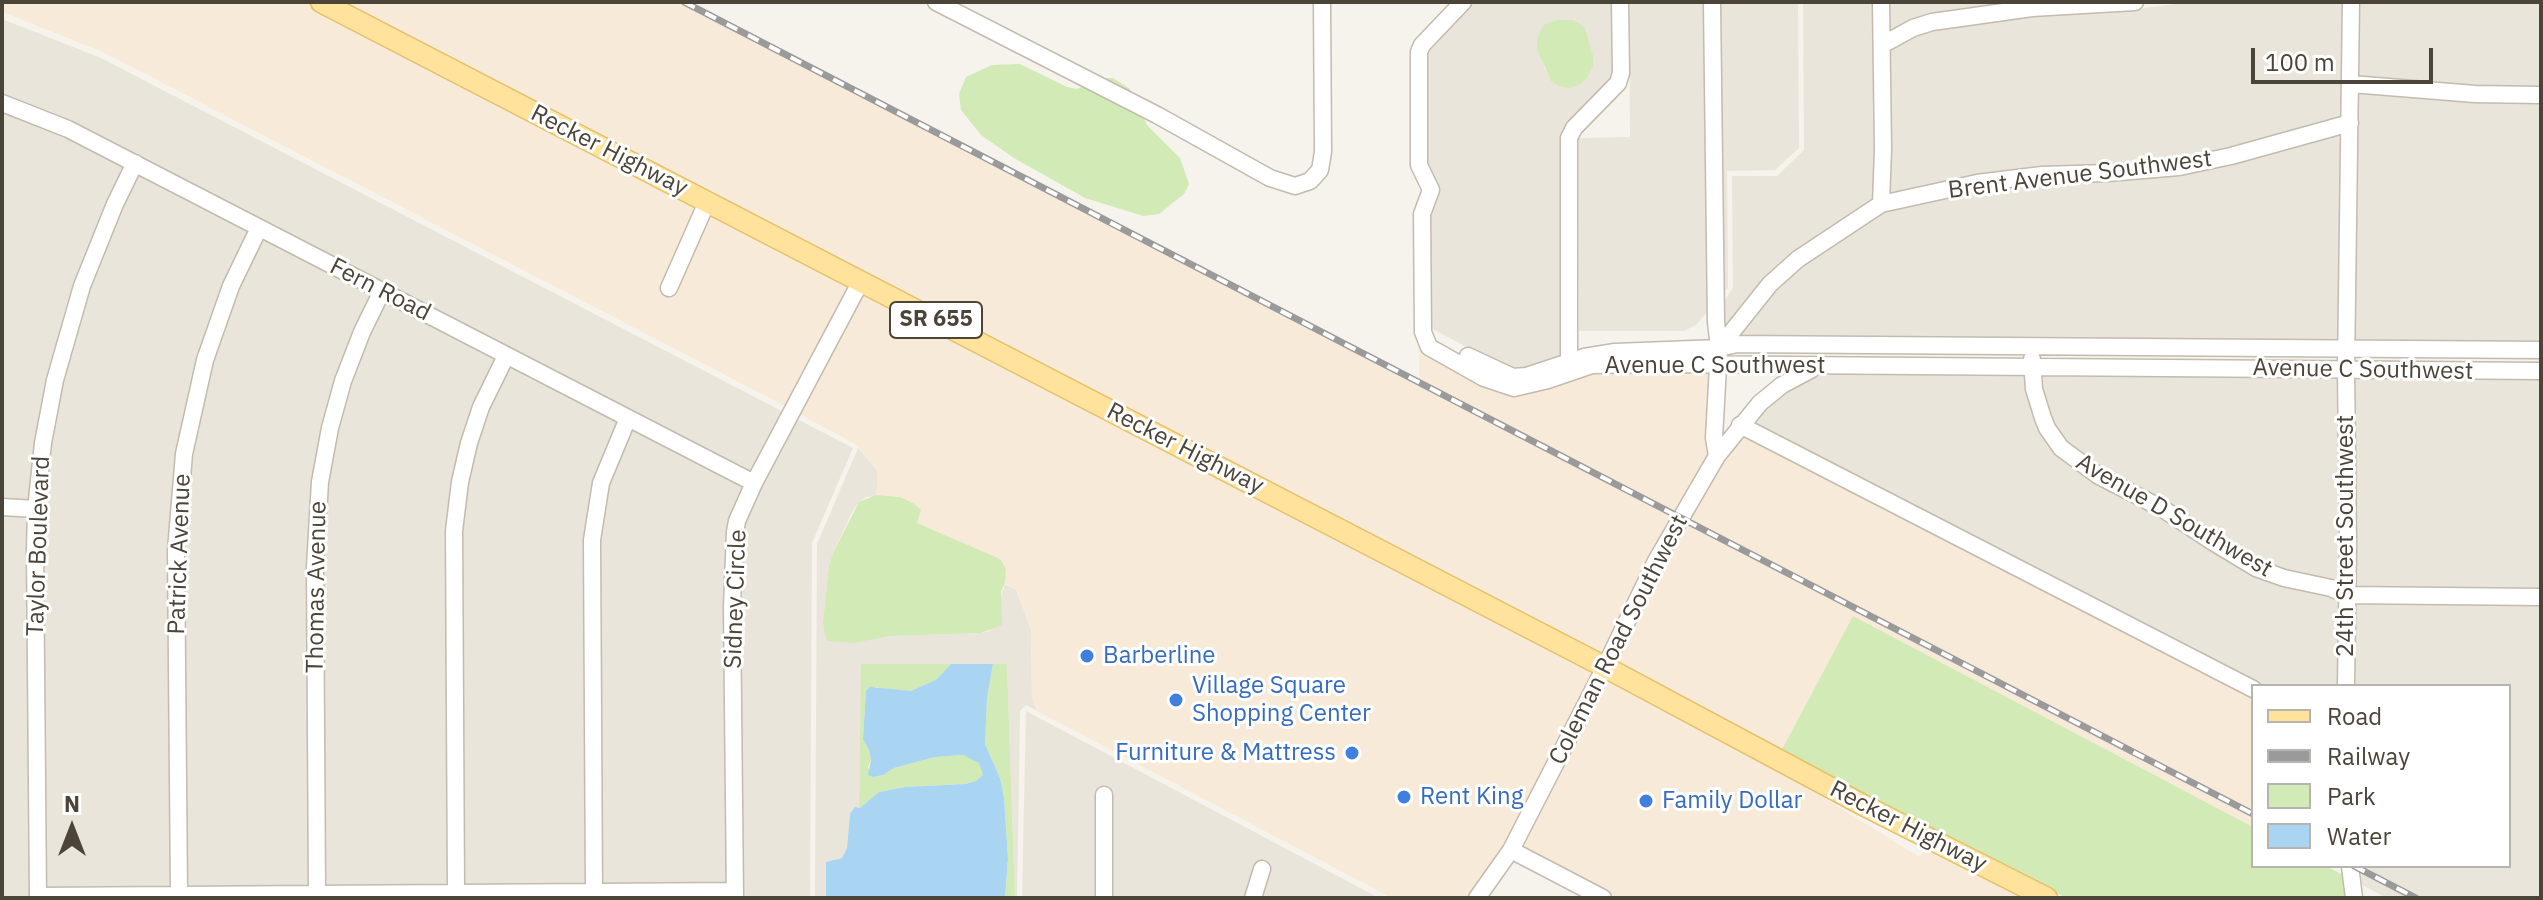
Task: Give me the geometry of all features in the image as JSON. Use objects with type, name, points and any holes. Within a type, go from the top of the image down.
[{"type":"main road","name":"Recker Highway","points":[[321,2],[2047,898]]},
{"type":"street","points":[[936,2],[1157,115],[1270,178],[1295,186],[1310,181],[1320,170],[1323,152],[1322,2]]},
{"type":"street","name":"Avenue C Southwest","points":[[1463,2],[1419,52],[1419,165],[1431,190],[1422,214],[1423,332],[1513,377],[1569,367],[1615,352],[1719,357],[1817,367],[2541,371]]},
{"type":"street","points":[[1569,367],[1569,138],[1574,128],[1618,83],[1621,73],[1620,2]]},
{"type":"street","points":[[1712,2],[1719,357],[1714,438],[1717,456]]},
{"type":"street","points":[[1881,2],[1881,204]]},
{"type":"street","points":[[1882,45],[1913,28],[1932,22],[2032,8],[2135,2]]},
{"type":"street","name":"24th Street Southwest","points":[[2346,684],[2351,2]]},
{"type":"street","points":[[2351,84],[2475,94],[2541,95]]},
{"type":"street","name":"Fern Road","points":[[2,103],[68,129],[754,483]]},
{"type":"street","name":"Brent Avenue Southwest","points":[[1719,357],[1770,284],[1798,259],[1881,204],[1977,183],[2042,175],[2179,167],[2350,123]]},
{"type":"street","name":"Taylor Boulevard","points":[[38,897],[36,509],[43,443],[64,341],[92,258],[135,163]]},
{"type":"street","points":[[669,288],[707,202]]},
{"type":"street","name":"Patrick Avenue","points":[[179,894],[176,550],[184,454],[205,360],[227,296],[259,228]]},
{"type":"street","name":"Sidney Circle","points":[[735,894],[732,549],[737,521],[861,281]]},
{"type":"street","name":"Thomas Avenue","points":[[317,893],[315,567],[320,482],[343,381],[382,291]]},
{"type":"street","name":"Avenue C Southwest","points":[[1719,357],[1737,344],[2541,350]]},
{"type":"street","name":"Coleman Road Southwest","points":[[1477,898],[1511,850],[1656,561],[1717,456],[1760,403],[1782,385],[1855,345]]},
{"type":"street","name":"Avenue D Southwest","points":[[2032,345],[2034,389],[2047,428],[2061,448],[2099,476],[2163,509],[2245,562],[2284,578],[2331,588],[2346,595],[2541,597]]},
{"type":"street","points":[[456,892],[455,522],[469,443],[485,398],[506,356]]},
{"type":"street","points":[[594,892],[592,540],[601,483],[628,418]]},
{"type":"street","points":[[1740,425],[2251,688]]},
{"type":"street","points":[[2,507],[36,509]]},
{"type":"street","points":[[1104,795],[1104,898]]},
{"type":"street","points":[[1511,850],[1603,898]]},
{"type":"street","points":[[2350,868],[2354,898]]},
{"type":"street","points":[[1253,898],[1262,869]]},
{"type":"street","points":[[38,897],[456,892],[735,894]]},
{"type":"shaded area","points":[[2,2],[306,2],[699,206],[660,291],[671,297],[710,211],[852,284],[787,407],[103,52],[2,12]]},
{"type":"shaded area","points":[[336,2],[685,2],[1419,387],[1419,339],[1481,384],[1592,372],[1712,372],[1711,454],[1603,658]]},
{"type":"shaded area","points":[[1471,2],[1613,2],[1613,79],[1578,117],[1562,356],[1514,370],[1429,327],[1427,49]],"holes":[[[1557,20],[1574,20],[1585,28],[1558,86],[1545,70],[1537,39]]]},
{"type":"shaded area","points":[[1629,2],[1798,2],[1799,148],[1775,170],[1727,171],[1728,288],[1696,325],[1684,331],[1579,331],[1578,138],[1630,137]]},
{"type":"shaded area","points":[[1803,2],[1876,2],[1877,149],[1874,200],[1794,253],[1723,333],[1722,304],[1733,288],[1732,176],[1777,176],[1804,150]]},
{"type":"shaded area","points":[[1888,2],[2021,2],[1930,15],[1888,34]]},
{"type":"shaded area","points":[[2191,2],[2345,2],[2344,117],[2178,160],[2108,166],[1887,196],[1888,49],[1933,29],[2032,15],[2137,9]]},
{"type":"shaded area","points":[[2357,2],[2541,2],[2541,88],[2476,87],[2357,77]]},
{"type":"shaded area","points":[[2,19],[101,58],[853,448],[812,543],[810,898],[2,898]]},
{"type":"shaded area","points":[[2357,91],[2541,102],[2541,343],[2354,340]]},
{"type":"shaded area","points":[[2344,132],[2341,340],[1737,337],[1774,289],[1802,264],[1882,211],[1978,190],[2043,183]]},
{"type":"shaded area","points":[[863,290],[1596,671],[1505,846],[1468,898],[1392,898],[1037,711],[1032,699],[1031,629],[1016,590],[1005,583],[1006,569],[961,542],[917,523],[919,517],[900,497],[876,495],[877,470],[857,445],[798,413]]},
{"type":"shaded area","points":[[1818,374],[2027,375],[2056,452],[2072,467],[2096,482],[2340,600],[2339,684],[2258,684],[1751,422],[1764,408],[1796,385]]},
{"type":"shaded area","points":[[2039,375],[2340,376],[2340,585],[2286,572],[2259,561],[2102,470],[2065,443],[2052,425]]},
{"type":"shaded area","points":[[2352,376],[2541,378],[2541,590],[2353,588]]},
{"type":"shaded area","points":[[1742,433],[2251,696],[2251,826],[1853,616],[1780,753],[1614,664],[1662,565],[1724,458]]},
{"type":"shaded area","points":[[858,448],[877,470],[876,496],[859,502],[833,553],[823,623],[855,642],[890,636],[981,633],[990,631],[1005,584],[1016,590],[1031,629],[1032,698],[1037,711],[1026,705],[1020,711],[1017,898],[1007,664],[862,664],[859,807],[850,814],[847,848],[842,858],[836,859],[826,898],[815,898],[817,544]]},
{"type":"shaded area","points":[[2352,602],[2541,604],[2541,898],[2387,898],[2362,885],[2360,868],[2511,868],[2511,684],[2352,684]]},
{"type":"shaded area","points":[[1608,676],[1773,766],[1919,857],[1928,845],[2032,898],[1616,898],[1520,846]]},
{"type":"shaded area","points":[[1026,711],[1379,898],[1022,898]]},
{"type":"green space","points":[[1574,20],[1585,28],[1593,56],[1593,66],[1587,78],[1570,88],[1551,81],[1537,49],[1537,39],[1545,24]]},
{"type":"green space","points":[[1020,64],[1067,87],[1077,89],[1101,78],[1113,78],[1130,89],[1147,125],[1180,158],[1189,184],[1184,194],[1159,214],[1143,216],[1085,198],[1014,158],[981,135],[961,110],[959,94],[966,77],[992,65]]},
{"type":"green space","points":[[876,495],[900,497],[913,503],[921,510],[917,523],[1000,559],[1006,569],[1001,591],[1002,625],[981,633],[890,636],[853,643],[828,641],[823,622],[829,565],[859,502]]},
{"type":"green space","points":[[1853,616],[2251,826],[2251,868],[2330,868],[2345,876],[2347,898],[2066,898],[1938,830],[1935,833],[1780,753]]},
{"type":"green space","points":[[861,664],[951,664],[937,679],[911,691],[877,687],[866,691],[863,739],[869,750],[871,760],[868,767],[873,777],[935,757],[963,755],[979,762],[983,775],[965,784],[905,787],[879,792],[859,809]]},
{"type":"green space","points":[[993,664],[1007,664],[1015,898],[1005,898],[1008,859],[1004,797],[1000,778],[985,744],[987,698]]},
{"type":"water","points":[[951,664],[993,664],[987,698],[985,744],[1000,778],[1004,797],[1008,859],[1005,898],[826,898],[826,862],[842,858],[847,848],[850,814],[855,807],[860,808],[879,792],[905,787],[965,784],[983,775],[979,763],[963,755],[935,757],[894,768],[883,775],[868,775],[871,760],[863,739],[866,691],[870,687],[911,691],[937,679]]},
{"type":"railway","points":[[684,2],[2251,813]]},
{"type":"railway","points":[[2358,868],[2416,898]]},
{"type":"place","name":"Barberline","points":[[1087,656]]},
{"type":"place","name":"Village Square Shopping Center","points":[[1176,700]]},
{"type":"place","name":"Furniture & Mattress","points":[[1352,753]]},
{"type":"place","name":"Rent King","points":[[1404,797]]},
{"type":"place","name":"Family Dollar","points":[[1646,801]]}]
